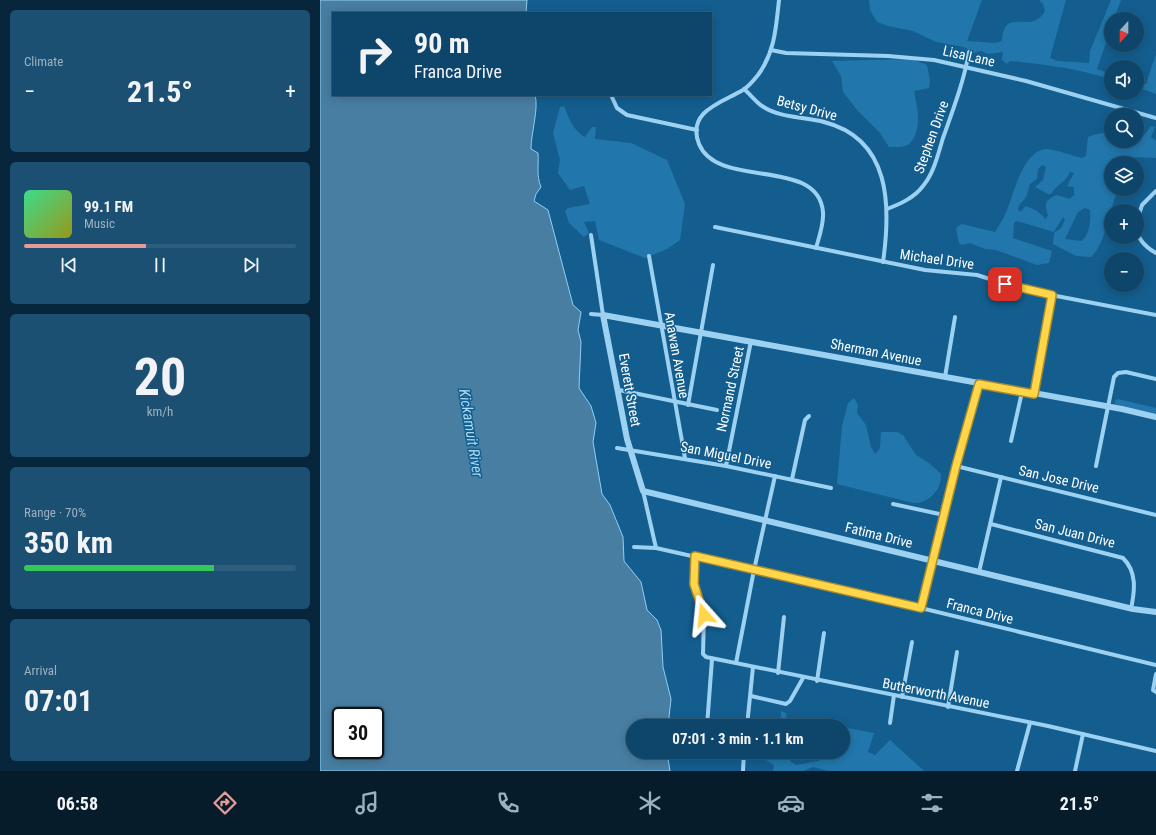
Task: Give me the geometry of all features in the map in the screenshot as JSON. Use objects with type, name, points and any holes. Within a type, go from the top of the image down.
[{"type":"street","points":[[779,0],[774,39],[771,50],[758,75],[744,89],[712,105],[705,111],[697,130],[699,144],[711,160],[733,168],[798,182],[813,190],[823,211],[822,226],[816,248]]},
{"type":"street","name":"Lisa Lane","points":[[771,50],[786,53],[914,57],[967,66],[1156,118]]},
{"type":"street","name":"Stephen Drive","points":[[887,209],[913,196],[929,178],[967,66],[969,52]]},
{"type":"street","name":"Betsy Drive","points":[[744,89],[766,108],[832,125],[848,132],[861,142],[869,151],[879,168],[887,209],[887,235],[883,262]]},
{"type":"street","points":[[611,96],[617,108],[627,115],[697,130]]},
{"type":"street","points":[[1143,204],[1156,191]]},
{"type":"street","name":"Michael Drive","points":[[715,227],[883,262],[940,272],[977,275],[1018,288],[1156,315]]},
{"type":"street","name":"Everett Street","points":[[591,236],[604,315],[630,449],[643,491],[656,548]]},
{"type":"street","points":[[1144,244],[1156,253]]},
{"type":"street","name":"Anawan Avenue","points":[[649,256],[685,458]]},
{"type":"street","points":[[688,405],[713,265]]},
{"type":"street","points":[[1034,394],[1052,295]]},
{"type":"street","name":"Sherman Avenue","points":[[591,314],[661,324],[1156,417]]},
{"type":"street","points":[[945,377],[956,317]]},
{"type":"street","name":"Normand Street","points":[[726,466],[751,341]]},
{"type":"street","points":[[1096,466],[1114,377],[1118,373],[1126,372],[1156,379]]},
{"type":"street","points":[[921,608],[956,466],[979,384]]},
{"type":"street","points":[[619,390],[717,410]]},
{"type":"street","points":[[1011,441],[1022,392]]},
{"type":"street","points":[[792,479],[805,420],[809,416]]},
{"type":"street","name":"San Miguel Drive","points":[[617,448],[685,458],[831,488]]},
{"type":"street","name":"San Jose Drive","points":[[956,466],[1156,515]]},
{"type":"street","points":[[736,663],[754,570],[775,476]]},
{"type":"street","points":[[979,572],[1001,477]]},
{"type":"street","name":"Fatima Drive","points":[[643,491],[1131,609],[1156,612]]},
{"type":"street","points":[[893,504],[944,515]]},
{"type":"street","name":"San Juan Drive","points":[[991,524],[1123,558],[1130,567],[1134,580],[1134,595],[1131,609]]},
{"type":"street","name":"Franca Drive","points":[[634,547],[656,548],[695,556],[921,608],[1156,665]]},
{"type":"street","points":[[695,556],[694,584],[704,615],[703,654],[712,660],[707,719]]},
{"type":"street","points":[[778,672],[784,617]]},
{"type":"street","points":[[817,680],[824,633]]},
{"type":"street","points":[[902,697],[912,642]]},
{"type":"street","points":[[948,706],[957,652]]},
{"type":"street","name":"Butterworth Avenue","points":[[712,660],[736,663],[803,678],[948,706],[1156,751]]},
{"type":"street","points":[[748,719],[753,667]]},
{"type":"street","points":[[1156,674],[1153,690],[1156,692]]},
{"type":"street","points":[[751,696],[780,704],[786,704],[803,678]]},
{"type":"street","points":[[890,723],[894,696]]},
{"type":"street","points":[[1017,771],[1030,723]]},
{"type":"street","points":[[1075,771],[1083,734]]},
{"type":"street","points":[[743,771],[744,759]]},
{"type":"shaded area","points":[[869,0],[982,0],[967,41],[995,43],[1002,41],[1004,30],[1013,22],[1033,21],[1040,18],[1045,11],[1043,4],[1039,0],[1066,0],[1050,58],[1057,61],[1089,63],[1090,51],[1104,17],[1104,48],[1097,69],[1104,72],[1104,77],[1049,65],[1010,61],[1007,64],[1002,60],[1003,52],[988,54],[981,51],[974,53],[964,47],[936,42],[913,31],[888,26],[877,22],[870,10]]},
{"type":"shaded area","points":[[1111,0],[1121,0],[1117,12],[1106,12]]},
{"type":"shaded area","points":[[1156,54],[1156,94],[1144,90],[1144,84],[1146,84]]},
{"type":"shaded area","points":[[912,59],[927,65],[930,81],[929,88],[914,91],[918,125],[917,131],[910,143],[900,147],[889,147],[880,133],[858,111],[843,92],[841,76],[832,61]]},
{"type":"shaded area","points":[[564,106],[574,128],[585,137],[592,127],[596,127],[595,139],[631,143],[667,160],[685,204],[680,240],[667,249],[645,258],[599,240],[595,221],[584,222],[589,233],[584,237],[569,223],[565,211],[568,208],[590,204],[584,186],[570,190],[558,173],[560,160],[553,133],[560,107]]},
{"type":"shaded area","points":[[1151,126],[1155,127],[1151,137],[1156,141],[1156,158],[1144,158],[1144,156],[1104,156],[1104,196],[1116,196],[1113,204],[1104,204],[1104,235],[1096,251],[1091,257],[1076,256],[1053,244],[1054,233],[1061,228],[1065,220],[1063,217],[1054,232],[1017,221],[1014,223],[1013,238],[1052,251],[1049,263],[1037,265],[996,250],[985,249],[970,243],[962,245],[959,243],[956,229],[962,224],[995,232],[1006,213],[1020,174],[1031,157],[1038,151],[1049,149],[1082,158],[1086,156],[1088,137],[1104,133],[1104,148],[1144,148],[1144,135]],"holes":[[[1042,165],[1046,167],[1043,180],[1035,187],[1048,194],[1051,194],[1070,172],[1074,173],[1067,186],[1074,187],[1074,195],[1070,199],[1056,195],[1050,199],[1046,203],[1048,215],[1046,219],[1037,211],[1026,206],[1020,212],[1018,209],[1027,195],[1030,184],[1037,179],[1038,169]],[[1085,208],[1090,210],[1089,227],[1084,239],[1081,241],[1065,239],[1078,212]]]},
{"type":"shaded area","points":[[854,398],[858,405],[857,413],[866,425],[871,447],[875,454],[880,448],[881,432],[897,432],[903,435],[916,455],[929,463],[941,474],[941,480],[937,490],[929,498],[919,503],[913,503],[837,484],[842,426],[848,403]]},
{"type":"shaded area","points":[[1118,399],[1156,408],[1156,415],[1115,404],[1115,400]]},
{"type":"shaded area","points":[[781,711],[786,713],[786,719],[781,719]]},
{"type":"shaded area","points":[[850,728],[874,733],[868,752],[875,755],[890,740],[924,771],[829,771],[813,767],[803,771],[773,771],[774,765],[765,759],[790,759],[790,761],[796,765],[819,761],[820,759],[850,759]]},
{"type":"water","name":"Kickamuit River","points":[[320,0],[527,0],[526,12],[332,12],[332,96],[535,96],[536,107],[531,149],[538,153],[538,174],[541,187],[536,194],[534,201],[548,210],[573,305],[581,312],[578,330],[581,342],[579,388],[591,406],[596,423],[593,442],[602,494],[610,505],[623,537],[624,561],[641,582],[647,610],[657,620],[661,630],[663,667],[671,699],[669,719],[626,719],[626,759],[668,759],[670,771],[320,771]]},
{"type":"route","points":[[704,615],[703,609],[695,592],[695,556],[921,608],[956,466],[979,384],[1034,394],[1052,295],[1025,290],[1005,284]]}]
